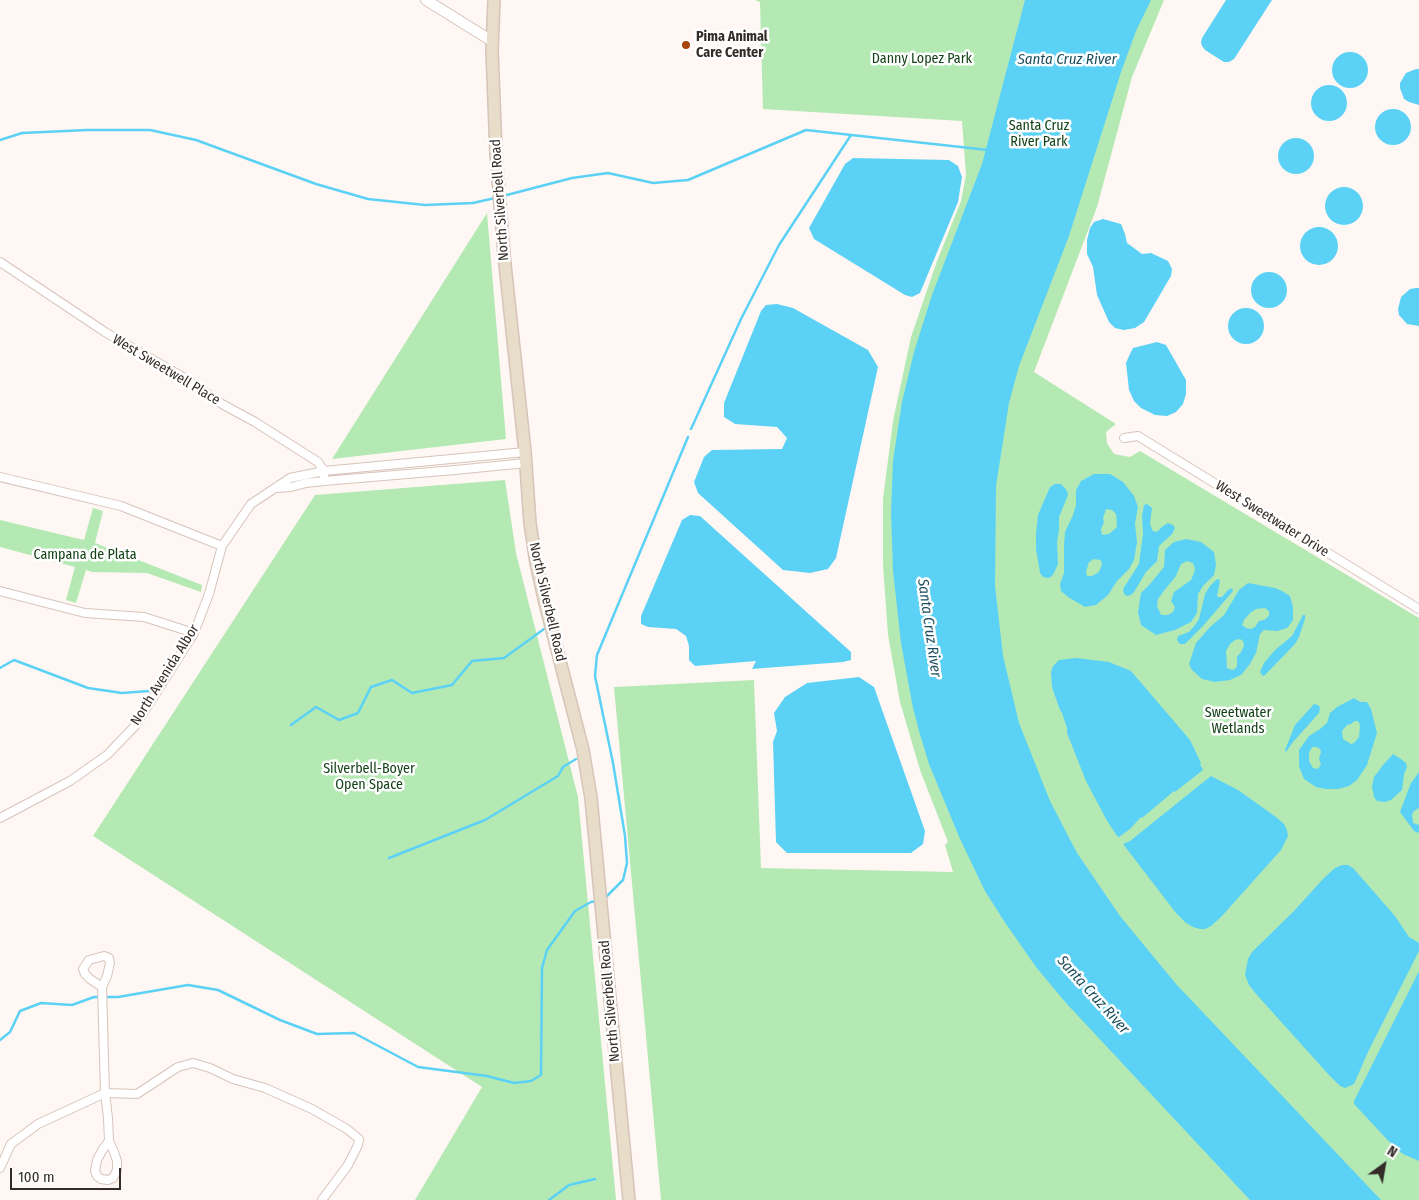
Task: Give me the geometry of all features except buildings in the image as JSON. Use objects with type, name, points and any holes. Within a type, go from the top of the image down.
[{"type":"main road","name":"North Silverbell Road","points":[[494,0],[492,41],[496,153],[530,523],[536,564],[583,750],[592,798],[629,1200]]},
{"type":"street","points":[[426,0],[492,41]]},
{"type":"street","name":"West Sweetwell Place","points":[[0,262],[105,332],[188,380],[222,404],[255,422],[318,462],[324,471]]},
{"type":"street","name":"West Sweetwater Drive","points":[[1124,438],[1138,436],[1419,609]]},
{"type":"street","name":"North Avenida Albor","points":[[0,818],[70,781],[107,754],[134,726],[194,633],[209,594],[222,546],[251,504],[290,478],[324,471],[374,466],[525,457]]},
{"type":"street","name":"North Avenida Albor","points":[[276,488],[525,457]]},
{"type":"street","points":[[374,466],[374,477]]},
{"type":"street","points":[[324,471],[324,481]]},
{"type":"street","points":[[0,477],[121,506],[222,546]]},
{"type":"street","points":[[0,591],[85,613],[144,617],[194,633]]},
{"type":"street","points":[[102,987],[105,1094],[109,1141],[117,1161],[117,1170],[113,1178],[108,1180],[101,1179],[94,1171],[97,1160],[109,1141]]},
{"type":"street","points":[[0,1168],[11,1144],[38,1124],[105,1094],[137,1094],[178,1068],[193,1063],[210,1068],[233,1079],[265,1088],[312,1109],[347,1129],[359,1139],[348,1165],[322,1200]]},
{"type":"green space","points":[[755,0],[1164,0],[1132,77],[1097,207],[1034,372],[1116,424],[1106,432],[1107,443],[1114,454],[1130,457],[1140,451],[1419,618],[1419,1200],[661,1200],[614,687],[754,680],[761,868],[953,872],[945,845],[948,842],[920,770],[900,702],[888,635],[883,565],[883,499],[893,421],[911,337],[937,261],[961,201],[966,175],[962,121],[763,109],[760,2]]},
{"type":"green space","points":[[487,213],[506,439],[332,459]]},
{"type":"green space","name":"Silverbell-Boyer Open Space","points":[[505,480],[516,553],[578,797],[616,1200],[415,1200],[482,1087],[93,836],[315,495]]},
{"type":"green space","name":"Campana de Plata","points":[[93,508],[103,511],[95,543],[202,585],[201,592],[147,573],[92,572],[86,570],[76,603],[66,600],[75,567],[0,547],[0,520],[84,540]]},
{"type":"water","name":"Santa Cruz River","points":[[1025,0],[1151,0],[1136,31],[1121,72],[1069,236],[1019,366],[1009,403],[996,486],[995,586],[1003,656],[1019,723],[1050,801],[1077,853],[1120,916],[1176,984],[1381,1200],[1250,1200],[1066,1003],[1036,967],[985,891],[960,839],[929,764],[919,731],[901,643],[893,571],[891,512],[893,461],[902,402],[914,352],[932,295],[982,164]]},
{"type":"water","points":[[1226,0],[1272,0],[1234,59],[1229,62],[1224,62],[1205,50],[1201,42]]},
{"type":"water","points":[[1350,52],[1357,53],[1363,57],[1367,63],[1367,77],[1363,83],[1357,87],[1350,88],[1343,87],[1337,83],[1333,77],[1332,70],[1333,63],[1337,57],[1343,53]]},
{"type":"water","points":[[1419,69],[1419,105],[1404,99],[1400,88],[1400,83],[1406,73]]},
{"type":"water","points":[[1329,85],[1336,86],[1342,90],[1346,96],[1346,110],[1342,116],[1336,120],[1329,121],[1322,120],[1316,116],[1312,110],[1311,103],[1312,96],[1316,90],[1322,86]]},
{"type":"water","points":[[1393,109],[1400,110],[1406,114],[1410,120],[1410,134],[1406,140],[1400,144],[1393,145],[1386,144],[1380,140],[1376,134],[1375,127],[1376,120],[1380,114],[1386,110]]},
{"type":"water","points":[[1296,138],[1303,139],[1309,143],[1313,149],[1313,163],[1309,169],[1303,173],[1296,174],[1289,173],[1283,169],[1279,163],[1278,156],[1279,149],[1283,143],[1289,139]]},
{"type":"water","points":[[853,158],[949,160],[958,166],[962,177],[958,202],[920,293],[912,297],[905,295],[814,239],[809,228],[845,164]]},
{"type":"water","points":[[1344,187],[1357,193],[1363,206],[1357,219],[1344,225],[1331,219],[1325,206],[1331,193]]},
{"type":"water","points":[[1103,219],[1121,224],[1127,243],[1142,254],[1151,253],[1168,261],[1172,269],[1171,276],[1144,322],[1135,328],[1124,330],[1115,328],[1109,322],[1097,295],[1093,267],[1087,254],[1087,240],[1090,228],[1094,222]]},
{"type":"water","points":[[1319,227],[1333,232],[1338,246],[1333,260],[1319,265],[1305,260],[1300,246],[1305,232]]},
{"type":"water","points":[[1269,272],[1282,277],[1287,290],[1282,303],[1269,308],[1256,303],[1251,290],[1256,277]]},
{"type":"water","points":[[1419,288],[1419,326],[1407,324],[1399,315],[1398,309],[1401,297],[1410,289]]},
{"type":"water","points":[[777,304],[793,308],[868,350],[878,367],[836,558],[828,569],[810,573],[783,570],[698,493],[694,482],[704,457],[712,450],[782,449],[787,438],[777,427],[735,424],[724,417],[724,403],[761,311],[766,305]]},
{"type":"water","points":[[1246,308],[1259,313],[1264,326],[1259,339],[1246,344],[1233,339],[1228,326],[1233,313]]},
{"type":"water","points":[[1157,342],[1166,345],[1186,380],[1186,394],[1183,404],[1176,412],[1167,416],[1155,415],[1141,408],[1134,401],[1129,390],[1126,363],[1133,348]]},
{"type":"water","points":[[1094,474],[1110,474],[1123,482],[1134,496],[1138,507],[1135,524],[1137,542],[1134,560],[1108,595],[1096,605],[1085,607],[1061,591],[1060,584],[1064,573],[1065,532],[1073,515],[1076,505],[1076,490],[1081,481]],"holes":[[[1106,509],[1112,510],[1116,514],[1117,527],[1109,534],[1102,535],[1101,529]],[[1094,559],[1100,560],[1102,563],[1099,572],[1092,576],[1087,576],[1086,572],[1089,562]]]},
{"type":"water","points":[[1055,484],[1061,484],[1068,495],[1059,517],[1058,564],[1054,573],[1048,578],[1043,577],[1040,573],[1036,549],[1036,533],[1038,515],[1050,487]]},
{"type":"water","points":[[1147,504],[1152,508],[1150,523],[1152,530],[1158,531],[1168,523],[1175,528],[1172,534],[1159,546],[1157,561],[1146,572],[1134,592],[1127,596],[1124,594],[1123,589],[1139,564],[1143,534],[1142,516],[1144,505]]},
{"type":"water","points":[[690,515],[700,516],[851,652],[851,660],[752,669],[756,661],[695,666],[689,660],[689,646],[686,636],[676,629],[648,627],[641,624],[641,616],[682,520]]},
{"type":"water","points":[[1186,539],[1201,542],[1214,552],[1216,565],[1214,575],[1198,594],[1197,613],[1191,622],[1175,630],[1156,635],[1141,625],[1138,612],[1141,593],[1164,567],[1165,550],[1174,542]],"holes":[[[1187,561],[1193,563],[1195,569],[1191,580],[1174,592],[1171,601],[1175,607],[1173,612],[1168,615],[1161,615],[1157,606],[1158,599],[1176,576],[1181,564]]]},
{"type":"water","points":[[1217,579],[1220,580],[1217,597],[1222,597],[1232,588],[1233,591],[1185,644],[1180,644],[1177,640],[1178,636],[1189,632],[1195,625],[1199,619],[1205,594]]},
{"type":"water","points":[[1248,583],[1282,591],[1290,596],[1293,607],[1293,620],[1287,628],[1277,631],[1264,630],[1260,634],[1256,653],[1241,675],[1230,680],[1215,682],[1202,679],[1192,670],[1189,664],[1196,643],[1224,615],[1239,590]],"holes":[[[1265,608],[1269,611],[1269,616],[1259,621],[1255,627],[1251,629],[1242,625],[1250,613],[1256,609]],[[1240,639],[1243,641],[1244,646],[1237,657],[1237,666],[1232,670],[1227,668],[1226,651],[1230,644]]]},
{"type":"water","points":[[1303,615],[1305,615],[1305,619],[1295,644],[1264,676],[1262,675],[1260,672],[1264,663],[1275,650],[1292,636]]},
{"type":"water","points":[[1076,658],[1109,662],[1131,671],[1190,740],[1203,770],[1141,817],[1119,837],[1106,819],[1086,781],[1067,733],[1067,728],[1052,687],[1051,672],[1053,666],[1059,660]]},
{"type":"water","points":[[859,677],[874,687],[925,831],[923,844],[911,853],[787,853],[776,842],[773,742],[777,731],[774,713],[785,697],[807,683]]},
{"type":"water","points":[[1354,698],[1360,702],[1367,702],[1371,709],[1377,733],[1367,765],[1357,780],[1349,786],[1338,789],[1326,789],[1316,787],[1304,779],[1299,766],[1299,750],[1309,736],[1327,723],[1330,713]],"holes":[[[1358,721],[1360,725],[1359,737],[1351,744],[1343,739],[1342,731],[1347,725]],[[1312,747],[1317,747],[1321,752],[1319,759],[1321,765],[1318,769],[1313,768],[1309,761],[1309,753]]]},
{"type":"water","points":[[1314,704],[1320,708],[1319,713],[1286,752],[1285,750],[1295,725]]},
{"type":"water","points":[[1393,754],[1406,763],[1407,767],[1402,790],[1391,800],[1385,802],[1377,801],[1372,787],[1374,777]]},
{"type":"water","points":[[1419,772],[1419,808],[1412,814],[1413,823],[1419,825],[1419,833],[1414,831],[1400,812],[1411,783]]},
{"type":"water","points":[[1211,776],[1238,790],[1276,817],[1284,824],[1288,836],[1281,850],[1221,917],[1211,926],[1200,929],[1186,923],[1176,913],[1123,844],[1130,841]]},
{"type":"water","points":[[1348,865],[1353,868],[1395,916],[1409,937],[1419,943],[1419,951],[1354,1084],[1345,1088],[1340,1086],[1329,1075],[1257,995],[1249,985],[1245,975],[1248,959],[1252,952],[1293,912],[1323,879],[1335,868]]},
{"type":"water","points":[[1419,971],[1419,1161],[1396,1149],[1354,1104],[1354,1101]]},
{"type":"waterway","points":[[0,140],[22,133],[150,130],[196,140],[316,184],[368,199],[425,205],[473,203],[495,198]]},
{"type":"waterway","points":[[503,196],[572,178],[608,173],[653,183],[688,180],[806,130],[988,150]]},
{"type":"waterway","points":[[691,429],[741,319],[779,245],[851,135]]},
{"type":"waterway","points":[[604,899],[623,880],[627,863],[625,836],[613,763],[595,676],[597,655],[688,437]]},
{"type":"waterway","points":[[291,725],[316,707],[339,720],[358,713],[371,687],[392,680],[412,693],[452,685],[472,661],[504,658],[544,629]]},
{"type":"waterway","points":[[0,668],[14,660],[88,688],[122,693],[149,691]]},
{"type":"waterway","points":[[389,858],[485,820],[558,776],[563,767],[576,759]]},
{"type":"waterway","points":[[0,1040],[10,1032],[20,1011],[41,1003],[72,1005],[94,997],[118,997],[188,985],[218,990],[280,1020],[317,1034],[354,1033],[418,1067],[487,1076],[514,1083],[531,1081],[541,1075],[542,968],[547,950],[575,911],[591,902],[597,901]]},
{"type":"waterway","points":[[549,1200],[569,1185],[595,1179]]},
{"type":"place","name":"Pima Animal Care Center","points":[[686,45]]},
{"type":"park label","name":"Danny Lopez Park","points":[[922,59]]},
{"type":"park label","name":"Santa Cruz River Park","points":[[1039,134]]},
{"type":"park label","name":"Sweetwater Wetlands","points":[[1238,722]]}]
